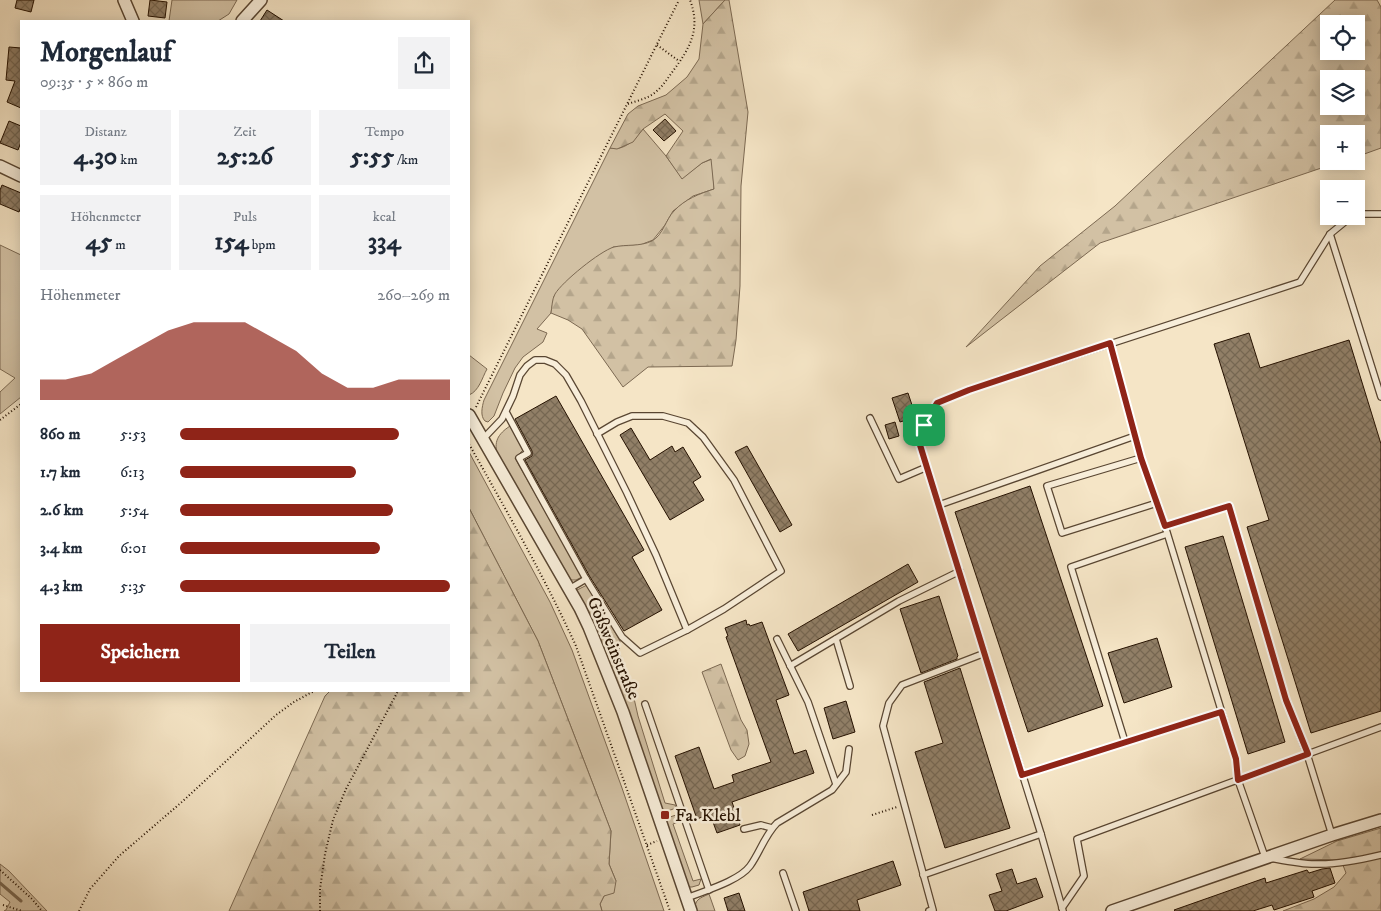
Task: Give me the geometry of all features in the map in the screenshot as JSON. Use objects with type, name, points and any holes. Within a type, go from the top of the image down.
[{"type":"street","points":[[124,0],[133,20]]},
{"type":"street","points":[[243,20],[261,0]]},
{"type":"street","points":[[0,166],[20,176]]},
{"type":"street","name":"Gößweinstraße","points":[[470,416],[589,627],[620,704],[691,911]]},
{"type":"street","points":[[1112,911],[1265,857],[1381,820]]},
{"type":"lane","points":[[1365,214],[1381,214]]},
{"type":"lane","points":[[1062,909],[1041,834],[920,445],[924,425],[937,403],[969,390],[1300,282],[1330,234],[1341,225]]},
{"type":"lane","points":[[1330,234],[1381,397]]},
{"type":"lane","points":[[1110,343],[1141,458],[1165,526],[1236,759],[1238,780],[1265,857],[1315,864],[1337,863],[1381,855]]},
{"type":"lane","points":[[483,439],[502,419],[520,375],[527,366],[535,360],[545,360],[555,364],[566,375],[597,434],[656,555],[687,630]]},
{"type":"lane","points":[[506,412],[528,453],[519,458],[586,579],[622,637],[640,653],[724,609],[782,571],[734,480],[703,437],[688,422],[663,416],[632,416],[617,422],[597,434]]},
{"type":"lane","points":[[870,418],[899,479],[927,467]]},
{"type":"lane","points":[[939,505],[1135,436]]},
{"type":"lane","points":[[1141,458],[1047,486],[1062,533],[1157,503]]},
{"type":"lane","points":[[1165,526],[1229,506],[1286,700],[1308,754],[1332,835]]},
{"type":"lane","points":[[1125,742],[1071,567],[1167,534]]},
{"type":"lane","points":[[790,666],[899,601],[960,571]]},
{"type":"lane","points":[[569,589],[586,579]]},
{"type":"lane","points":[[777,639],[808,702],[836,784]]},
{"type":"lane","points":[[836,639],[850,686]]},
{"type":"lane","points":[[929,911],[932,910],[882,726],[889,703],[902,685],[985,654]]},
{"type":"lane","points":[[644,704],[709,890]]},
{"type":"lane","points":[[1022,775],[1221,712]]},
{"type":"lane","points":[[1062,909],[1084,876],[1077,839],[1381,727]]},
{"type":"lane","points":[[687,898],[727,882],[749,868],[772,828],[777,823],[832,790],[846,772],[848,749]]},
{"type":"lane","points":[[744,829],[761,826],[772,828]]},
{"type":"lane","points":[[923,875],[1041,834]]},
{"type":"lane","points":[[783,873],[796,911]]},
{"type":"path","points":[[470,416],[679,0]]},
{"type":"path","points":[[628,104],[653,94],[664,84],[690,48],[694,31],[693,8],[690,0]]},
{"type":"path","points":[[657,45],[680,62]]},
{"type":"path","points":[[0,420],[20,405]]},
{"type":"path","points":[[470,446],[560,610],[576,646],[670,911]]},
{"type":"path","points":[[79,911],[90,889],[119,856],[183,801],[276,715],[312,692]]},
{"type":"path","points":[[320,911],[320,889],[325,854],[333,820],[346,789],[397,692]]},
{"type":"path","points":[[872,815],[904,805]]},
{"type":"path","points":[[647,845],[659,841]]},
{"type":"path","points":[[0,870],[32,899],[42,911]]},
{"type":"path","points":[[3,905],[22,911]]},
{"type":"green space","points":[[172,0],[237,0],[229,14],[220,20],[169,20]]},
{"type":"green space","points":[[699,0],[725,0],[703,24]]},
{"type":"green space","points":[[725,0],[729,0],[748,112],[741,186],[740,286],[732,366],[648,367],[623,387],[582,329],[568,320],[551,313],[553,298],[565,282],[600,254],[614,247],[652,241],[659,235],[671,214],[678,207],[692,197],[714,189],[711,159],[702,163],[682,179],[666,156],[683,131],[665,114],[643,129],[633,142],[617,149],[610,148],[628,114],[638,106],[666,95],[687,77],[699,59],[703,24]]},
{"type":"green space","points":[[1335,0],[1377,0],[1381,7],[1381,148],[1365,154],[1365,125],[1320,125],[1320,168],[1100,243],[966,347],[1040,266],[1115,206]]},
{"type":"green space","points":[[643,129],[682,178],[702,163],[712,159],[714,189],[693,196],[673,211],[653,240],[640,245],[613,247],[554,296],[551,313],[537,329],[547,333],[543,342],[523,357],[515,368],[494,416],[488,422],[485,421],[482,414],[484,400],[610,148],[625,146],[633,141]]},
{"type":"green space","points":[[0,245],[20,255],[20,398],[0,414],[0,392],[15,378],[0,369]]},
{"type":"green space","points":[[470,356],[487,369],[478,387],[470,394]]},
{"type":"green space","points":[[510,426],[523,450],[515,458],[582,577],[576,580],[569,580],[498,456],[496,442],[502,432]]},
{"type":"green space","points":[[470,454],[550,602],[572,650],[664,911],[602,911],[600,904],[616,881],[609,864],[611,831],[538,641],[470,510]]},
{"type":"green space","points":[[470,510],[538,641],[611,831],[609,864],[616,881],[614,893],[604,896],[600,904],[602,911],[229,911],[325,696],[329,692],[470,692]]},
{"type":"green space","points":[[587,585],[620,641],[619,652],[631,685],[638,716],[665,803],[675,805],[676,808],[662,813],[575,591]]},
{"type":"green space","points":[[721,664],[741,720],[747,730],[749,744],[745,756],[738,760],[731,750],[702,672]]},
{"type":"green space","points":[[679,814],[681,821],[673,824],[693,881],[701,879],[699,885],[692,887],[687,884],[664,819]]},
{"type":"green space","points":[[1381,828],[1381,911],[1283,911],[1314,899],[1334,887],[1346,873],[1341,860],[1300,859],[1337,841]]},
{"type":"green space","points":[[0,864],[47,911],[4,911],[10,902],[0,894]]},
{"type":"green space","points":[[709,894],[715,911],[696,911],[696,902]]},
{"type":"building","points":[[17,0],[34,0],[31,12],[15,8]]},
{"type":"building","points":[[150,0],[167,2],[165,18],[148,16]]},
{"type":"building","points":[[267,10],[282,20],[261,20]]},
{"type":"building","points":[[9,47],[20,48],[20,108],[7,102],[15,81],[6,80]]},
{"type":"building","points":[[665,119],[676,131],[664,141],[653,130]]},
{"type":"building","points":[[9,121],[20,126],[20,145],[18,150],[0,143]]},
{"type":"building","points":[[2,185],[20,193],[19,212],[0,204]]},
{"type":"building","points":[[1249,333],[1260,368],[1349,340],[1381,444],[1381,711],[1311,733],[1247,527],[1269,520],[1214,344]]},
{"type":"building","points":[[908,393],[916,417],[900,422],[892,398]]},
{"type":"building","points":[[556,396],[644,550],[632,557],[662,610],[624,631],[590,577],[525,460],[532,456],[532,451],[515,419]]},
{"type":"building","points":[[895,422],[899,436],[889,439],[885,425]]},
{"type":"building","points":[[631,428],[650,460],[672,446],[675,452],[683,447],[701,477],[693,482],[704,500],[670,520],[620,435]]},
{"type":"building","points":[[747,446],[792,525],[780,532],[735,452]]},
{"type":"building","points":[[1030,486],[1103,706],[1028,732],[955,512]]},
{"type":"building","points":[[1223,536],[1285,742],[1248,754],[1185,547]]},
{"type":"building","points":[[908,564],[918,582],[798,651],[788,634]]},
{"type":"building","points":[[939,596],[958,656],[957,659],[921,673],[900,609]]},
{"type":"building","points":[[746,620],[747,625],[749,624],[750,626],[762,622],[789,695],[776,700],[794,754],[806,750],[814,773],[732,802],[740,825],[717,833],[710,814],[697,819],[675,756],[699,747],[714,789],[734,782],[732,775],[771,762],[726,637],[728,636],[725,628]]},
{"type":"building","points":[[1157,638],[1172,687],[1124,703],[1108,653]]},
{"type":"building","points":[[960,668],[1010,828],[945,848],[915,752],[943,743],[924,682]]},
{"type":"building","points":[[846,701],[855,732],[833,739],[824,708]]},
{"type":"building","points":[[893,861],[901,885],[857,900],[860,911],[809,911],[803,892]]},
{"type":"building","points":[[1330,868],[1335,883],[1312,891],[1314,897],[1274,910],[1272,905],[1253,911],[1174,910],[1265,878],[1266,883],[1307,870],[1309,873]]},
{"type":"building","points":[[1012,869],[1017,884],[1036,878],[1043,897],[1006,911],[995,911],[989,895],[1002,891],[996,874]]},
{"type":"building","points":[[739,893],[745,911],[728,911],[724,898]]},
{"type":"waterway","points":[[0,883],[21,901]]},
{"type":"place","name":"Fa. Klebl","points":[[665,815]]},
{"type":"route","points":[[1110,343],[1141,458],[1165,526],[1229,506],[1286,700],[1308,754],[1238,780],[1236,759],[1221,712],[1022,775],[920,445],[924,425],[937,403],[969,390],[1110,343]]}]
